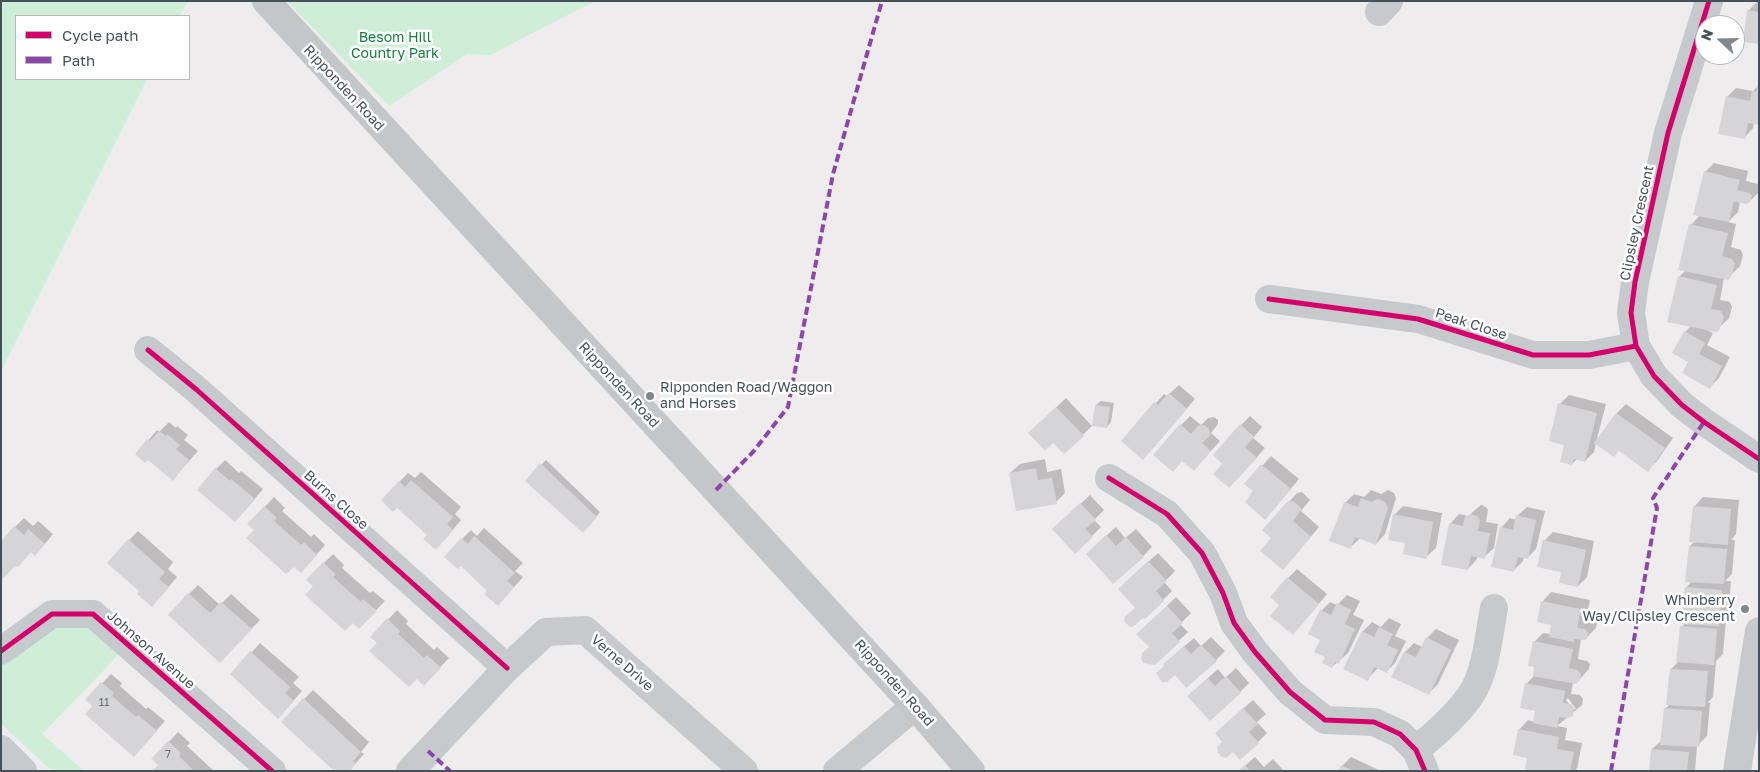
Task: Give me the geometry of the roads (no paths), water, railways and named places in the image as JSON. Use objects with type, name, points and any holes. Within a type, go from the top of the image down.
[{"type":"main road","name":"Ripponden Road","points":[[266,1],[915,706],[972,771]]},
{"type":"street","name":"Clipsley Crescent","points":[[1709,1],[1668,133],[1635,282],[1631,313],[1636,346],[1654,376],[1682,405],[1759,459]]},
{"type":"street","name":"Peak Close","points":[[1269,299],[1418,319],[1533,355],[1589,355],[1636,346]]},
{"type":"street","name":"Burns Close","points":[[148,350],[197,390],[508,668]]},
{"type":"street","points":[[1109,478],[1166,514],[1202,553],[1223,593],[1234,622],[1255,652],[1290,692],[1325,720],[1374,722],[1400,734],[1421,761],[1445,725],[1471,695],[1480,674],[1494,608]]},
{"type":"street","name":"Johnson Avenue","points":[[1,650],[52,614],[93,614],[272,771]]},
{"type":"street","name":"Verne Drive","points":[[410,771],[508,668],[546,632],[585,630],[744,771]]},
{"type":"street","points":[[1737,771],[1752,710],[1759,631]]},
{"type":"street","points":[[837,771],[915,706]]},
{"type":"street","points":[[1,749],[24,771]]},
{"type":"place","name":"Ripponden Road/Waggon and Horses","points":[[650,396]]},
{"type":"place","name":"Whinberry Way/Clipsley Crescent","points":[[1745,609]]},
{"type":"park label","name":"Besom Hill Country Park","points":[[395,46]]}]
